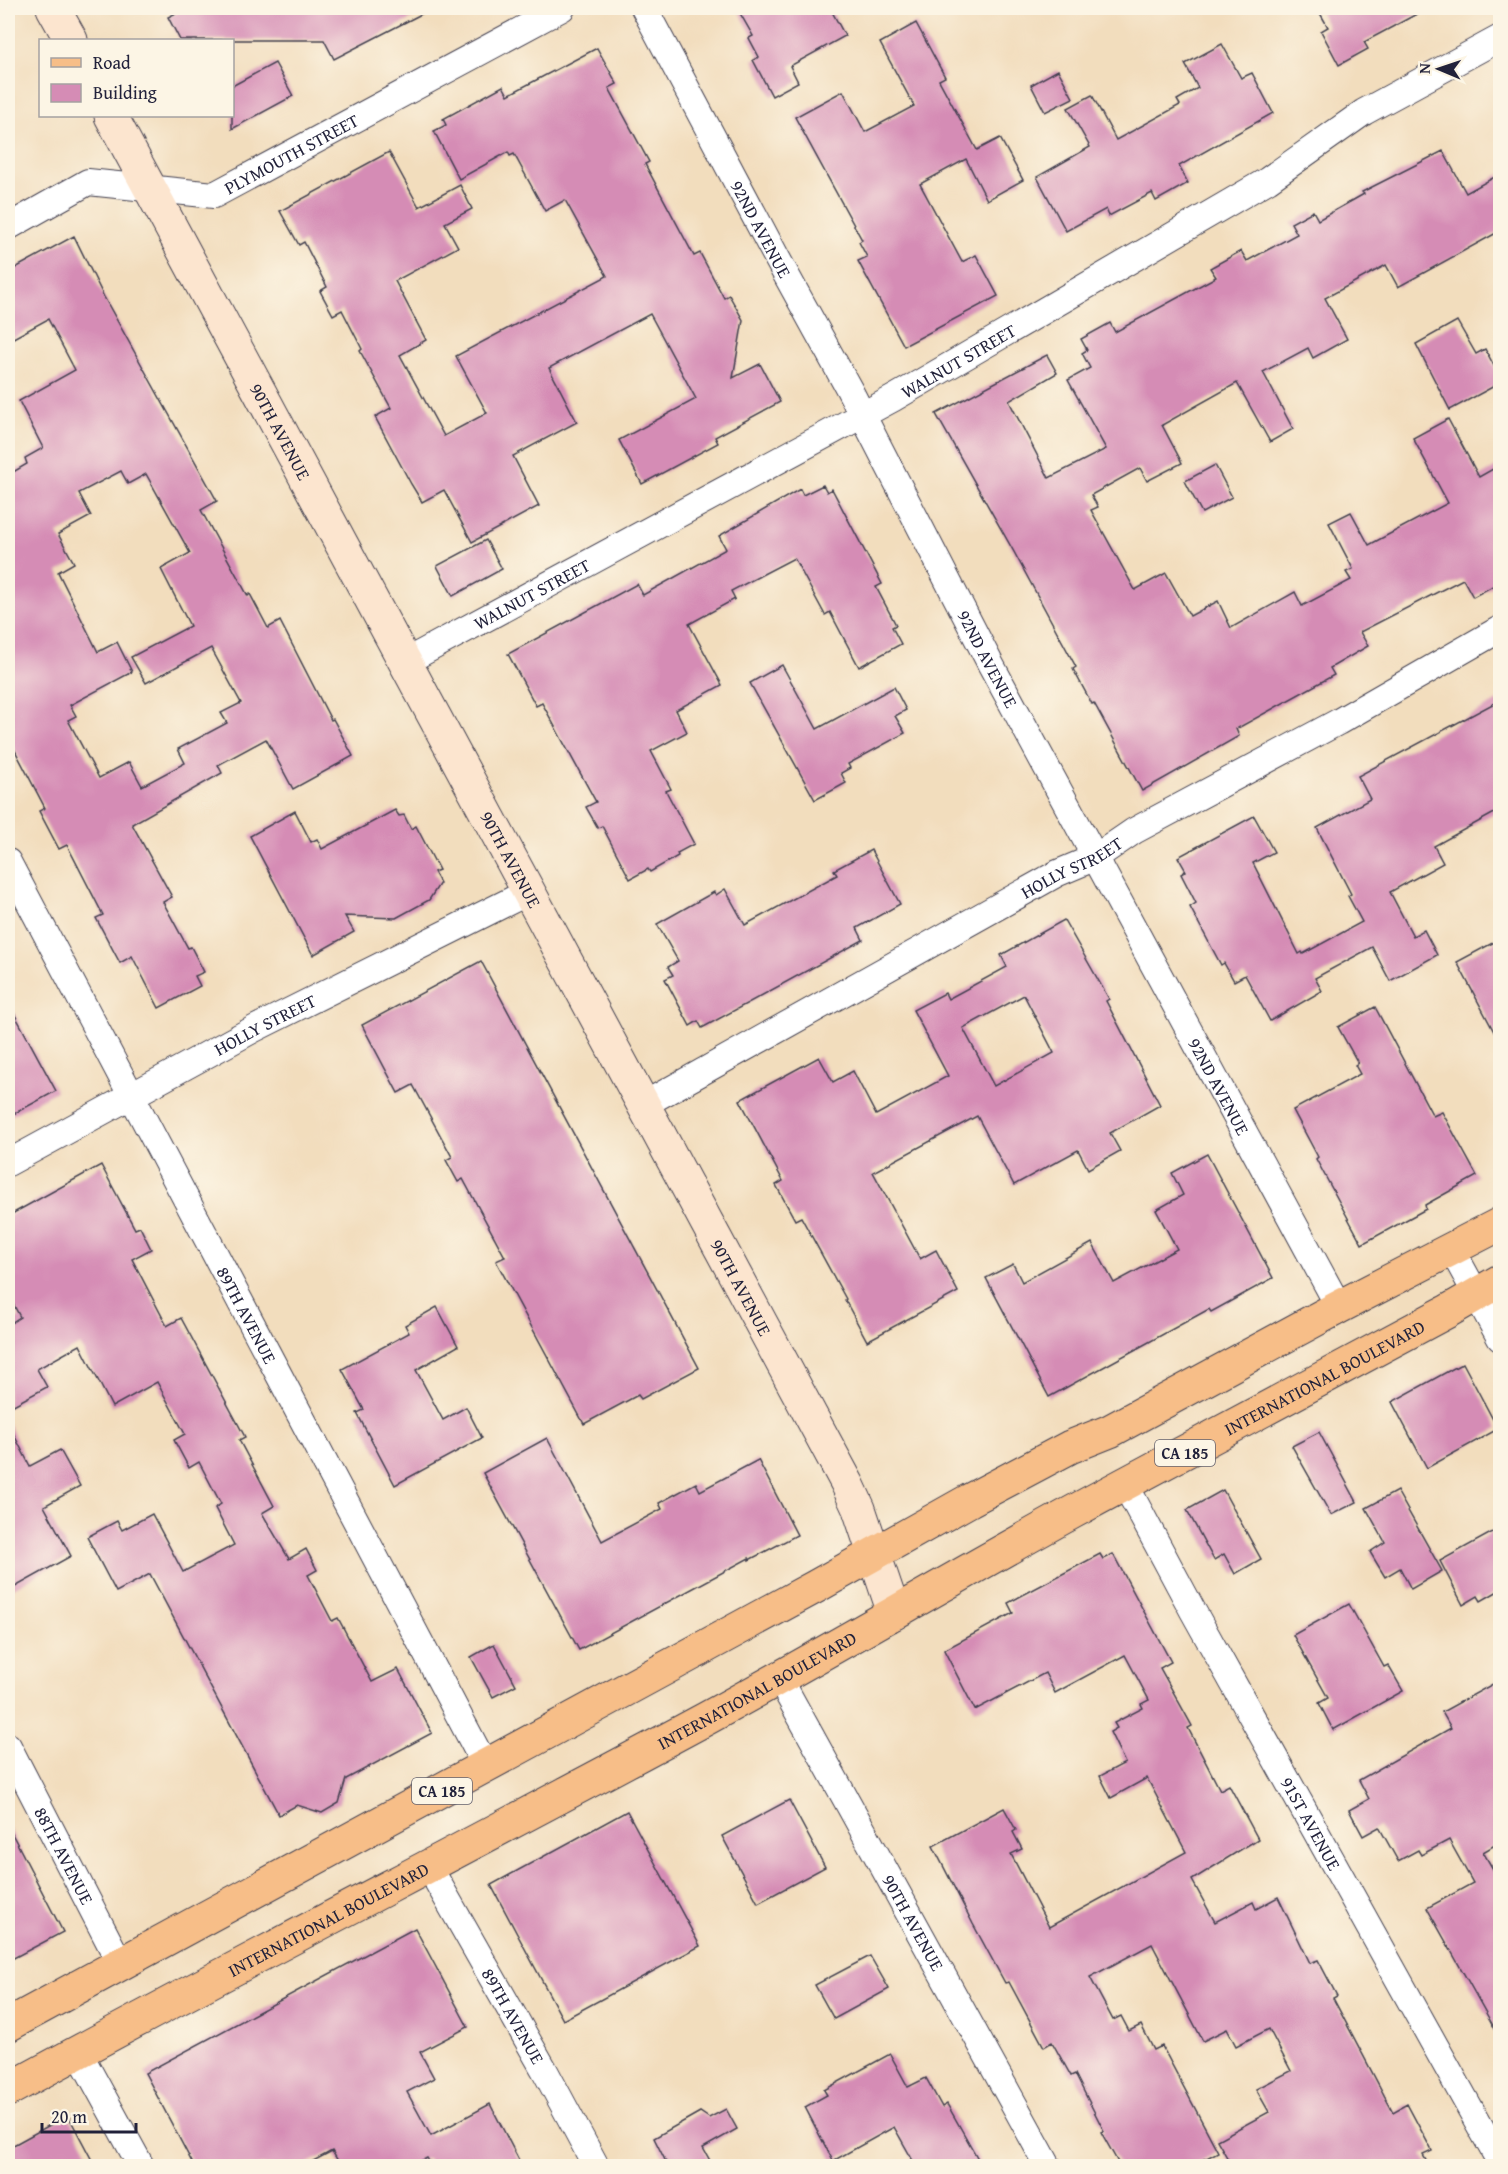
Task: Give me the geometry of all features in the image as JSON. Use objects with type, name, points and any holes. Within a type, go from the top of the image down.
[{"type":"main road","name":"CA 185","points":[[8,2025],[486,1767],[1070,1447],[1110,1431],[1338,1306],[1500,1224]]},
{"type":"main road","name":"INTERNATIONAL BOULEVARD","points":[[8,2090],[779,1678],[1125,1484],[1489,1288]]},
{"type":"street","points":[[53,8],[70,39]]},
{"type":"street","name":"PLYMOUTH STREET","points":[[8,227],[88,182],[214,195],[562,8]]},
{"type":"street","name":"92ND AVENUE","points":[[644,8],[862,415],[991,665],[1338,1306]]},
{"type":"street","name":"WALNUT STREET","points":[[405,662],[862,415],[1268,180],[1364,112],[1500,38]]},
{"type":"street","name":"90TH AVENUE","points":[[112,117],[847,1483],[859,1509],[894,1613]]},
{"type":"street","name":"HOLLY STREET","points":[[643,1104],[1058,873],[1096,857],[1134,831],[1338,722],[1500,629]]},
{"type":"street","name":"89TH AVENUE","points":[[8,862],[486,1767]]},
{"type":"street","name":"HOLLY STREET","points":[[8,1163],[254,1029],[528,892]]},
{"type":"street","points":[[1452,1250],[1489,1288],[1500,1338]]},
{"type":"street","name":"91ST AVENUE","points":[[1125,1484],[1198,1622],[1500,2162]]},
{"type":"street","name":"90TH AVENUE","points":[[779,1678],[1047,2166]]},
{"type":"street","name":"88TH AVENUE","points":[[8,1746],[121,1965]]},
{"type":"street","name":"89TH AVENUE","points":[[429,1867],[596,2166]]},
{"type":"street","points":[[78,2051],[141,2166]]},
{"type":"building","points":[[186,8],[433,8],[334,59],[324,40],[179,39],[168,17]]},
{"type":"building","points":[[737,8],[830,8],[845,36],[790,66],[798,82],[772,96],[753,60],[759,57],[749,38],[753,36]]},
{"type":"building","points":[[1317,8],[1428,8],[1364,42],[1368,49],[1339,65],[1321,31],[1328,27]]},
{"type":"building","points":[[916,23],[945,77],[939,80],[977,150],[1000,138],[1023,180],[987,200],[966,159],[920,184],[962,262],[976,255],[998,296],[904,346],[858,261],[867,257],[859,242],[862,240],[795,117],[843,91],[865,132],[914,106],[880,43]]},
{"type":"building","points":[[1222,44],[1241,78],[1252,73],[1273,113],[1179,166],[1188,183],[1156,201],[1152,193],[1109,216],[1106,209],[1066,231],[1037,177],[1090,147],[1068,108],[1092,95],[1116,140],[1180,105],[1177,100],[1198,88],[1185,64]]},
{"type":"building","points":[[597,48],[617,84],[609,88],[649,162],[645,164],[694,256],[700,253],[724,298],[729,295],[743,320],[733,378],[760,364],[780,402],[715,437],[718,443],[642,484],[619,440],[696,399],[650,314],[549,368],[577,422],[513,456],[539,506],[472,542],[444,490],[422,502],[411,484],[375,417],[391,408],[360,351],[362,349],[342,310],[333,315],[320,291],[327,287],[304,242],[299,245],[280,211],[389,152],[419,207],[460,185],[472,209],[445,223],[458,247],[395,281],[426,340],[400,355],[444,436],[487,413],[456,356],[607,276],[565,200],[545,211],[514,154],[510,156],[508,152],[459,179],[434,131],[446,125],[443,119],[503,86],[508,95]]},
{"type":"building","points":[[275,63],[293,96],[232,129],[234,85]]},
{"type":"building","points":[[1058,70],[1073,98],[1045,112],[1031,85]]},
{"type":"building","points":[[1443,151],[1466,193],[1500,174],[1500,231],[1398,287],[1386,265],[1325,298],[1347,339],[1313,358],[1308,348],[1263,372],[1293,429],[1270,442],[1237,383],[1162,425],[1182,463],[1147,481],[1140,468],[1091,495],[1098,507],[1091,510],[1135,590],[1166,573],[1190,616],[1218,601],[1231,628],[1295,592],[1302,606],[1351,580],[1346,572],[1353,569],[1329,523],[1351,512],[1369,545],[1448,503],[1413,438],[1448,419],[1479,477],[1500,465],[1500,582],[1473,597],[1463,579],[1360,632],[1368,646],[1330,668],[1334,675],[1236,729],[1239,736],[1142,791],[1073,669],[1076,667],[1014,552],[936,414],[1047,355],[1057,373],[1009,401],[1049,478],[1106,449],[1068,380],[1090,368],[1082,353],[1087,350],[1081,339],[1110,323],[1115,332],[1216,277],[1210,268],[1241,251],[1247,261],[1297,234],[1291,223],[1313,211],[1318,220],[1364,194],[1362,192]]},
{"type":"building","points":[[74,236],[104,297],[217,501],[201,510],[268,628],[280,621],[331,720],[333,719],[353,756],[293,789],[266,739],[218,765],[222,773],[132,824],[172,897],[163,902],[204,972],[195,976],[200,986],[159,1008],[132,956],[120,963],[96,918],[103,915],[67,845],[59,849],[39,811],[45,808],[8,737],[8,475],[27,464],[25,458],[43,448],[19,401],[75,370],[48,319],[8,341],[8,272]],"holes":[[[121,471],[128,484],[146,474],[190,553],[161,569],[190,626],[131,657],[146,683],[211,648],[241,703],[221,713],[227,723],[178,749],[185,763],[142,786],[129,762],[99,778],[68,720],[76,716],[70,705],[132,672],[117,642],[98,652],[58,572],[74,563],[58,534],[91,516],[79,493]]]},
{"type":"building","points":[[1457,321],[1476,354],[1485,349],[1500,377],[1500,383],[1450,410],[1416,344]]},
{"type":"building","points":[[1215,465],[1232,497],[1202,513],[1185,481]]},
{"type":"building","points":[[823,485],[827,492],[832,489],[882,584],[876,587],[896,625],[892,627],[901,644],[859,667],[830,612],[825,615],[794,558],[731,591],[735,599],[689,624],[722,685],[676,710],[687,732],[651,751],[671,789],[666,791],[694,844],[650,872],[648,869],[630,879],[602,826],[598,828],[586,807],[596,802],[542,703],[536,706],[508,654],[637,584],[643,595],[726,549],[719,536],[800,489],[803,495]]},
{"type":"building","points":[[486,540],[502,569],[453,596],[437,566]]},
{"type":"building","points":[[782,665],[817,729],[894,687],[906,710],[895,716],[905,733],[848,764],[850,768],[841,773],[846,783],[815,800],[750,683]]},
{"type":"building","points":[[1500,700],[1500,810],[1434,846],[1443,863],[1390,892],[1413,936],[1424,930],[1437,955],[1390,981],[1372,947],[1315,978],[1322,991],[1270,1021],[1245,975],[1234,981],[1224,963],[1221,965],[1190,907],[1196,903],[1181,874],[1186,871],[1178,857],[1254,816],[1274,852],[1253,863],[1299,954],[1302,952],[1303,954],[1362,922],[1348,896],[1351,894],[1317,828],[1370,799],[1358,776]]},
{"type":"building","points":[[395,810],[399,816],[404,815],[411,829],[416,826],[439,870],[434,872],[440,883],[429,900],[396,918],[345,916],[354,932],[313,955],[250,836],[295,811],[311,842],[317,839],[322,849]]},
{"type":"building","points":[[871,850],[900,904],[857,928],[863,940],[702,1028],[698,1021],[690,1026],[665,979],[673,975],[668,967],[678,961],[657,924],[714,892],[716,895],[725,889],[745,925],[837,875],[834,870]]},
{"type":"building","points":[[1064,920],[1109,999],[1106,1001],[1160,1105],[1110,1133],[1120,1151],[1088,1169],[1078,1150],[1014,1185],[977,1116],[873,1172],[920,1259],[936,1250],[958,1292],[867,1341],[801,1217],[795,1220],[776,1185],[783,1181],[740,1100],[819,1057],[833,1082],[853,1071],[876,1115],[948,1076],[913,1010],[945,993],[948,999],[1007,967],[1001,955]],"holes":[[[1024,995],[1054,1053],[994,1086],[963,1028]]]},
{"type":"building","points":[[1500,939],[1500,1043],[1457,962]]},
{"type":"building","points":[[481,961],[699,1368],[641,1399],[638,1395],[584,1424],[496,1261],[505,1257],[463,1179],[458,1182],[446,1160],[452,1157],[413,1085],[398,1093],[362,1025]]},
{"type":"building","points":[[8,1002],[56,1091],[8,1117]]},
{"type":"building","points":[[1375,1007],[1433,1116],[1442,1112],[1477,1176],[1425,1205],[1426,1209],[1362,1244],[1316,1159],[1318,1157],[1293,1110],[1360,1074],[1355,1065],[1358,1063],[1338,1027]]},
{"type":"building","points":[[1207,1154],[1273,1278],[1211,1312],[1209,1309],[1049,1397],[986,1278],[1013,1264],[1022,1282],[1092,1243],[1114,1283],[1177,1249],[1156,1210],[1183,1195],[1172,1173]]},
{"type":"building","points":[[101,1165],[135,1229],[140,1227],[151,1249],[132,1259],[167,1326],[181,1318],[245,1437],[239,1440],[274,1506],[262,1513],[289,1559],[306,1549],[317,1570],[308,1575],[332,1621],[338,1618],[372,1682],[398,1669],[432,1733],[346,1779],[339,1803],[322,1813],[297,1805],[279,1815],[150,1574],[116,1592],[87,1537],[117,1521],[122,1530],[152,1514],[183,1572],[234,1545],[215,1508],[221,1504],[199,1462],[189,1468],[174,1440],[185,1434],[157,1382],[112,1407],[80,1345],[37,1369],[47,1387],[8,1408],[8,1325],[20,1317],[8,1294],[8,1216]]},
{"type":"building","points":[[437,1307],[458,1346],[416,1370],[443,1420],[466,1407],[482,1438],[395,1485],[357,1413],[364,1410],[342,1369],[409,1333],[405,1325]]},
{"type":"building","points":[[1463,1363],[1498,1429],[1427,1468],[1392,1402]]},
{"type":"building","points":[[8,1423],[30,1466],[60,1450],[80,1486],[44,1506],[71,1556],[8,1591]]},
{"type":"building","points":[[1319,1432],[1357,1502],[1331,1515],[1292,1446]]},
{"type":"building","points":[[547,1438],[602,1541],[662,1509],[659,1503],[696,1483],[700,1491],[758,1460],[797,1535],[749,1560],[749,1558],[579,1650],[483,1473]]},
{"type":"building","points":[[1223,1490],[1261,1559],[1235,1574],[1224,1554],[1214,1560],[1187,1510]]},
{"type":"building","points":[[1397,1491],[1442,1571],[1411,1589],[1400,1568],[1385,1577],[1370,1552],[1385,1542],[1366,1508]]},
{"type":"building","points":[[1500,1528],[1500,1590],[1481,1601],[1478,1596],[1463,1605],[1440,1561]]},
{"type":"building","points":[[1100,1554],[1103,1559],[1113,1554],[1171,1662],[1160,1668],[1192,1726],[1188,1728],[1220,1790],[1229,1785],[1258,1839],[1192,1880],[1215,1922],[1253,1902],[1256,1909],[1278,1897],[1310,1963],[1318,1960],[1337,1996],[1333,1998],[1393,2112],[1407,2104],[1432,2151],[1423,2155],[1429,2166],[1232,2166],[1217,2140],[1269,2112],[1256,2089],[1291,2071],[1269,2029],[1236,2046],[1227,2029],[1203,2041],[1152,1944],[1090,1977],[1113,2020],[1121,2016],[1129,2031],[1141,2025],[1154,2050],[1162,2046],[1218,2152],[1192,2166],[1120,2166],[1101,2132],[1104,2131],[1075,2074],[1071,2076],[1052,2042],[1044,2047],[1009,1982],[1005,1983],[973,1924],[933,1846],[1004,1808],[1016,1830],[1013,1832],[1022,1849],[1011,1854],[1049,1927],[1186,1852],[1147,1778],[1111,1798],[1100,1776],[1125,1763],[1110,1732],[1117,1728],[1114,1723],[1143,1708],[1141,1704],[1149,1700],[1125,1655],[1055,1693],[1045,1673],[975,1710],[944,1650],[1013,1613],[1008,1603]]},
{"type":"building","points":[[1349,1604],[1384,1667],[1388,1665],[1403,1691],[1333,1730],[1319,1703],[1328,1698],[1293,1635]]},
{"type":"building","points":[[494,1644],[516,1685],[493,1697],[471,1657]]},
{"type":"building","points":[[1500,1680],[1500,1842],[1483,1852],[1494,1871],[1500,1867],[1500,2038],[1427,1908],[1473,1883],[1449,1840],[1421,1855],[1418,1850],[1398,1861],[1379,1827],[1363,1836],[1349,1810],[1369,1799],[1359,1780],[1451,1728],[1442,1712]]},
{"type":"building","points":[[789,1800],[825,1867],[758,1903],[722,1836]]},
{"type":"building","points":[[627,1811],[700,1946],[563,2020],[491,1885]]},
{"type":"building","points":[[8,1826],[63,1932],[8,1961]]},
{"type":"building","points":[[415,1928],[468,2027],[420,2052],[434,2078],[407,2092],[431,2136],[490,2104],[522,2166],[432,2166],[427,2158],[410,2166],[341,2166],[332,2151],[304,2166],[194,2166],[145,2073]]},
{"type":"building","points":[[870,1956],[889,1989],[834,2019],[815,1985]]},
{"type":"building","points":[[890,2054],[908,2087],[926,2078],[942,2107],[947,2104],[982,2166],[916,2166],[894,2127],[833,2161],[805,2107],[827,2095],[824,2090]]},
{"type":"building","points":[[726,2109],[737,2129],[703,2148],[713,2166],[668,2166],[654,2138],[700,2112],[709,2118]]},
{"type":"building","points":[[68,2115],[95,2166],[8,2166],[8,2148]]}]
